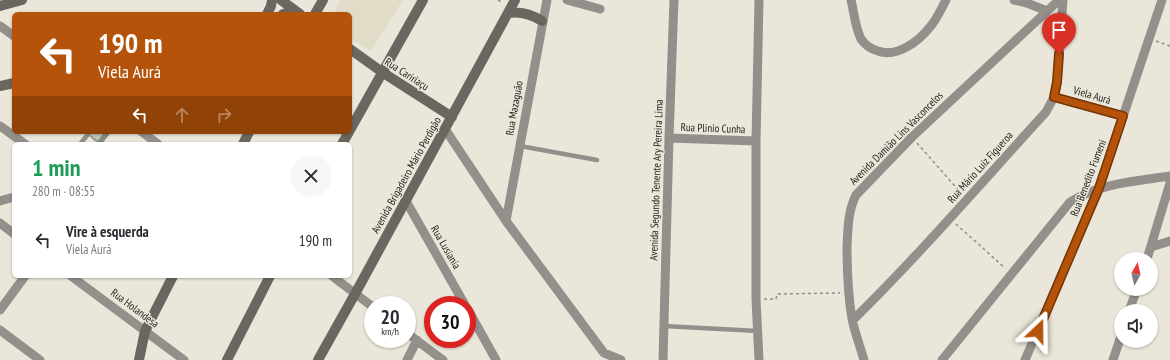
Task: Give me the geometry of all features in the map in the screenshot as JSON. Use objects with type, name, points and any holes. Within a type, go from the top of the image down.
[{"type":"main road","points":[[0,6],[22,0]]},
{"type":"main road","points":[[268,12],[272,0]]},
{"type":"main road","points":[[280,0],[297,12]]},
{"type":"main road","points":[[316,12],[323,0]]},
{"type":"main road","points":[[352,127],[423,0]]},
{"type":"main road","name":"Avenida Brigadeiro Mário Perdigão","points":[[318,360],[406,201],[514,0]]},
{"type":"main road","points":[[508,13],[521,12],[535,16],[542,21]]},
{"type":"main road","name":"Rua Caririaçu","points":[[352,50],[382,72],[452,116]]},
{"type":"main road","points":[[0,86],[12,83]]},
{"type":"main road","points":[[139,360],[145,331],[172,278]]},
{"type":"main road","points":[[227,360],[269,278]]},
{"type":"street","name":"Rua Mazaguão","points":[[506,221],[547,0]]},
{"type":"street","points":[[567,0],[600,9]]},
{"type":"street","name":"Avenida Segundo Tenente Ary Pereira Lima","points":[[663,360],[674,0]]},
{"type":"street","points":[[759,0],[756,142],[756,299],[759,360]]},
{"type":"street","points":[[851,0],[861,39],[870,48],[882,53],[894,53],[921,38],[931,26],[946,0]]},
{"type":"street","points":[[1014,0],[1027,3],[1047,11]]},
{"type":"street","name":"Avenida Damião Lins Vasconcelos","points":[[864,360],[853,320],[848,292],[847,244],[850,206],[856,195],[912,137],[1058,0]]},
{"type":"street","name":"Rua Mário Luiz Figueroa","points":[[853,320],[950,218],[1046,112],[1054,97],[1057,82],[1062,0]]},
{"type":"street","name":"Rua Benedito Fumeni","points":[[1025,360],[1099,188],[1162,0]]},
{"type":"street","points":[[0,26],[12,35]]},
{"type":"street","name":"Viela Aurá","points":[[1054,97],[1123,116]]},
{"type":"street","points":[[0,126],[21,142]]},
{"type":"street","points":[[445,129],[506,221],[604,357],[621,360]]},
{"type":"street","points":[[145,134],[155,142]]},
{"type":"street","name":"Rua Plinio Cunha","points":[[669,138],[756,142]]},
{"type":"street","points":[[942,360],[1070,202],[1099,188],[1170,176]]},
{"type":"street","points":[[1149,252],[1170,183]]},
{"type":"street","points":[[0,201],[12,198]]},
{"type":"street","name":"Rua Lusiania","points":[[406,201],[460,296]]},
{"type":"street","points":[[0,223],[12,232]]},
{"type":"street","points":[[1151,247],[1170,241]]},
{"type":"street","points":[[0,310],[24,278]]},
{"type":"street","name":"Rua Holandesa","points":[[74,278],[184,360]]},
{"type":"street","points":[[335,278],[364,300]]},
{"type":"street","points":[[476,324],[496,360]]},
{"type":"street","points":[[0,330],[40,360]]},
{"type":"street","points":[[407,360],[417,340],[443,360]]},
{"type":"street","points":[[1113,360],[1117,348]]},
{"type":"lane","points":[[82,142],[88,134]]},
{"type":"lane","points":[[520,146],[597,160]]},
{"type":"lane","points":[[664,326],[758,331]]},
{"type":"path","points":[[1149,39],[1170,46]]},
{"type":"path","points":[[912,137],[967,199]]},
{"type":"path","points":[[950,218],[1012,275]]},
{"type":"path","points":[[756,299],[776,299],[777,294],[848,292]]},
{"type":"shaded area","points":[[341,0],[403,0],[371,51],[352,39],[352,12],[334,12]]},
{"type":"building","points":[[90,134],[103,134],[98,141],[89,135]]},
{"type":"route","points":[[1038,331],[1099,188],[1123,116],[1054,97],[1057,82],[1059,54]]}]
